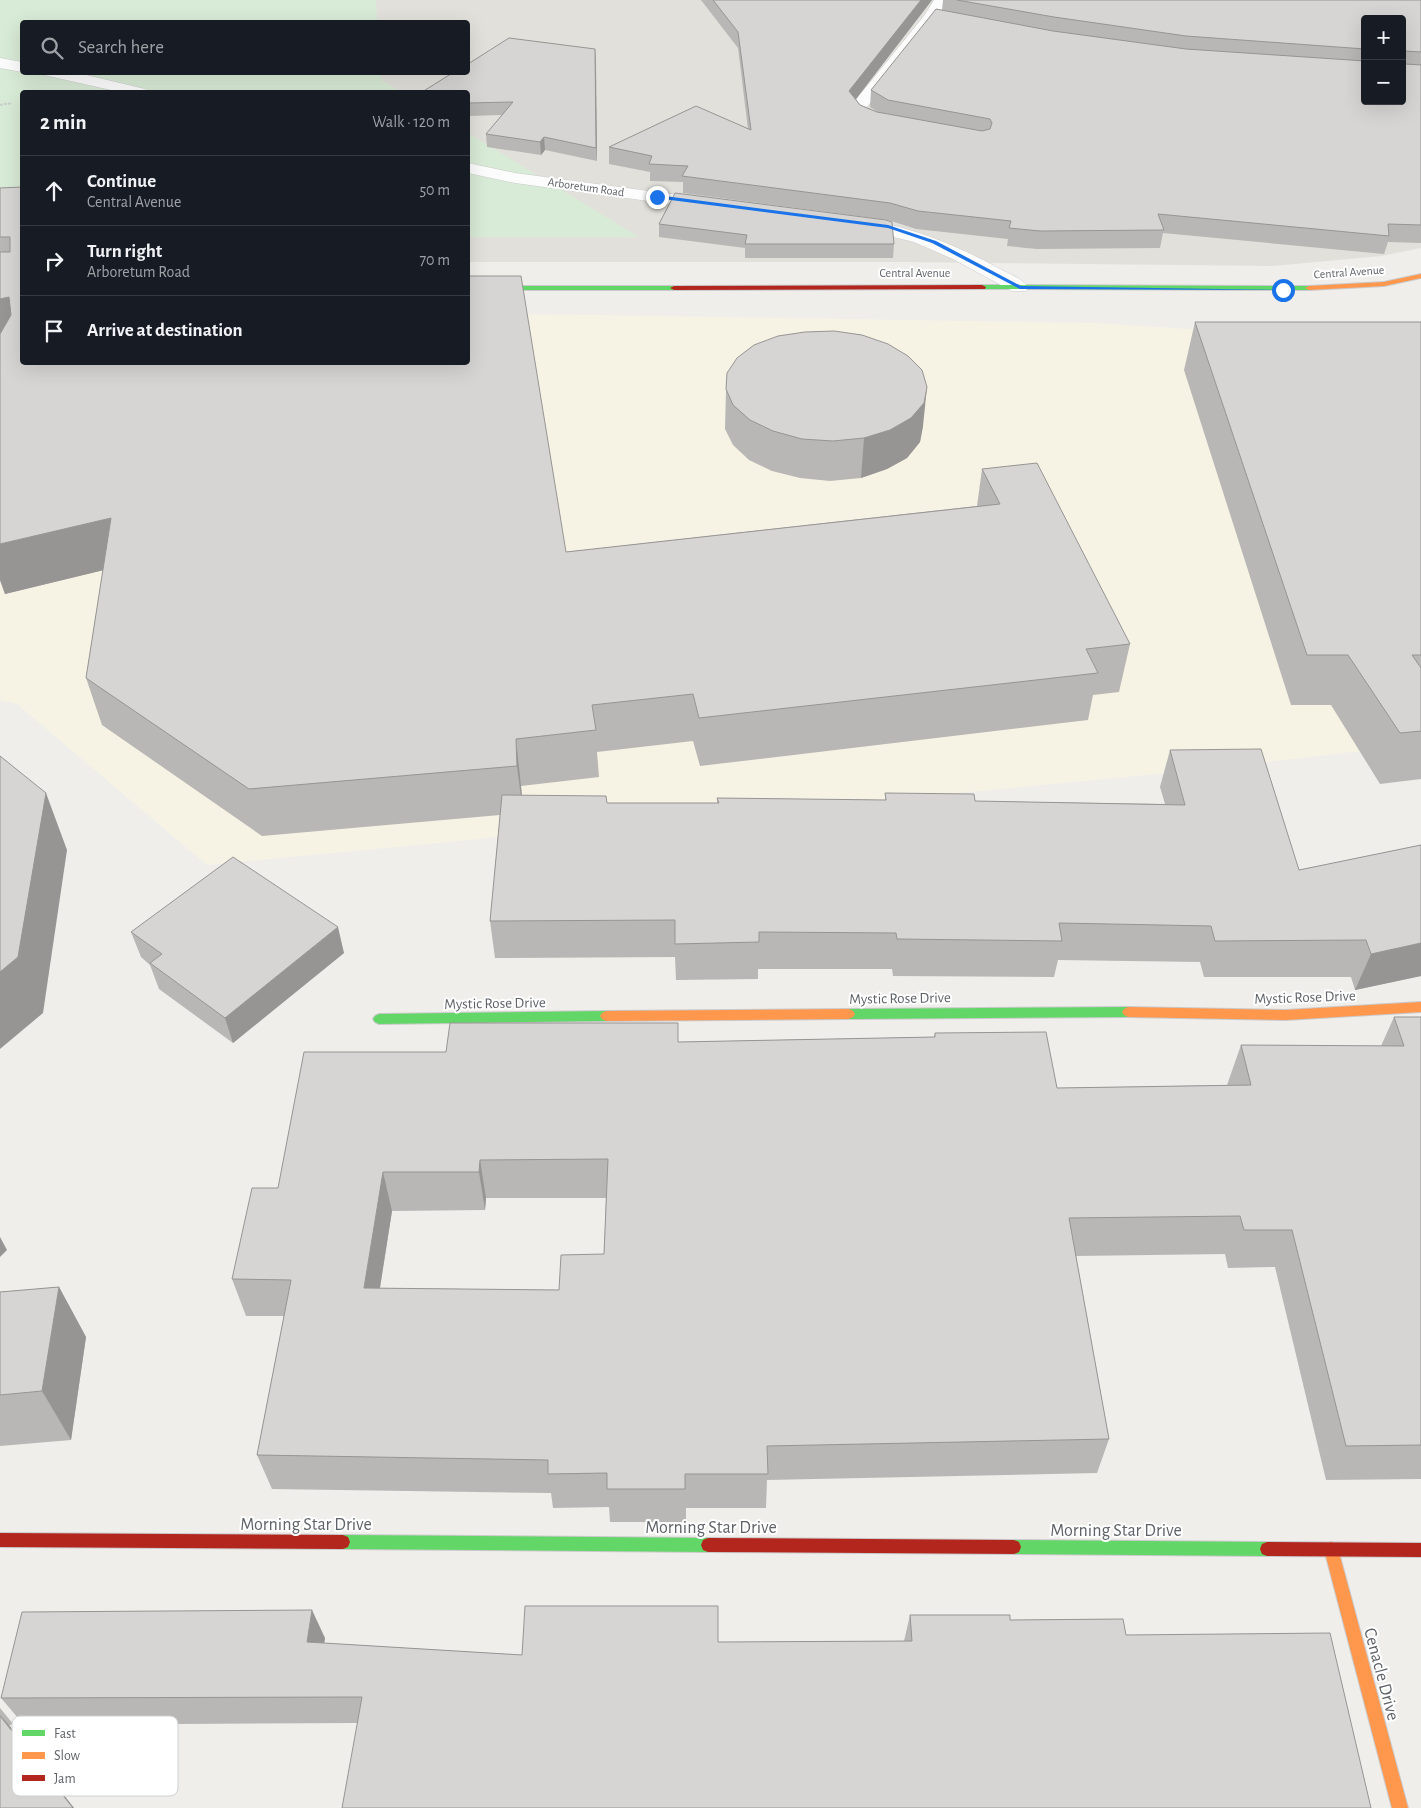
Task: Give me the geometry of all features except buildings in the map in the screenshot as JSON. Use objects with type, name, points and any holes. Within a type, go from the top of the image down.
[{"type":"street","points":[[900,126],[882,123],[866,116],[858,107],[930,18],[941,0]]},
{"type":"street","points":[[930,18],[948,21]]},
{"type":"street","points":[[0,63],[20,68]]},
{"type":"street","points":[[63,75],[130,90]]},
{"type":"street","name":"Arboretum Road","points":[[470,168],[515,178],[729,206]]},
{"type":"street","points":[[839,219],[888,227],[934,242],[1020,287]]},
{"type":"street","name":"Central Avenue","points":[[470,288],[1020,287],[1283,290],[1384,284],[1421,276]]},
{"type":"street","name":"Mystic Rose Drive","points":[[379,1019],[1068,1011],[1286,1015],[1421,1007]]},
{"type":"street","name":"Morning Star Drive","points":[[0,1540],[1421,1550]]},
{"type":"street","name":"Cenacle Drive","points":[[1331,1549],[1400,1808]]},
{"type":"shaded area","points":[[0,0],[1421,0],[1421,248],[1381,256],[1273,266],[901,262],[470,262],[470,90],[22,90]]},
{"type":"shaded area","points":[[470,313],[1093,323],[1300,336],[1421,750],[1351,752],[1219,768],[207,865],[17,704],[0,700],[0,529],[460,365],[470,365]]},
{"type":"green space","points":[[0,0],[376,0],[377,20],[20,20],[20,75],[380,75],[381,80],[398,90],[20,90],[20,238],[0,238]]},
{"type":"green space","points":[[470,134],[639,237],[470,237]]},
{"type":"traffic: fast","points":[[982,287],[1309,288]]},
{"type":"traffic: fast","points":[[470,288],[674,288]]},
{"type":"traffic: fast","points":[[849,1014],[1128,1012]]},
{"type":"traffic: fast","points":[[379,1019],[606,1016]]},
{"type":"traffic: fast","points":[[343,1542],[708,1545]]},
{"type":"traffic: fast","points":[[1014,1547],[1267,1549]]},
{"type":"traffic: slow","points":[[1309,288],[1384,284],[1421,276]]},
{"type":"traffic: slow","points":[[1128,1012],[1286,1015],[1421,1007]]},
{"type":"traffic: slow","points":[[606,1016],[849,1014]]},
{"type":"traffic: slow","points":[[1331,1549],[1400,1808]]},
{"type":"traffic: jam","points":[[674,288],[982,287]]},
{"type":"traffic: jam","points":[[0,1540],[343,1542]]},
{"type":"traffic: jam","points":[[708,1545],[1014,1547]]},
{"type":"traffic: jam","points":[[1267,1549],[1421,1550]]},
{"type":"route","points":[[657,197],[888,227],[934,242],[1020,287],[1283,290]]}]
